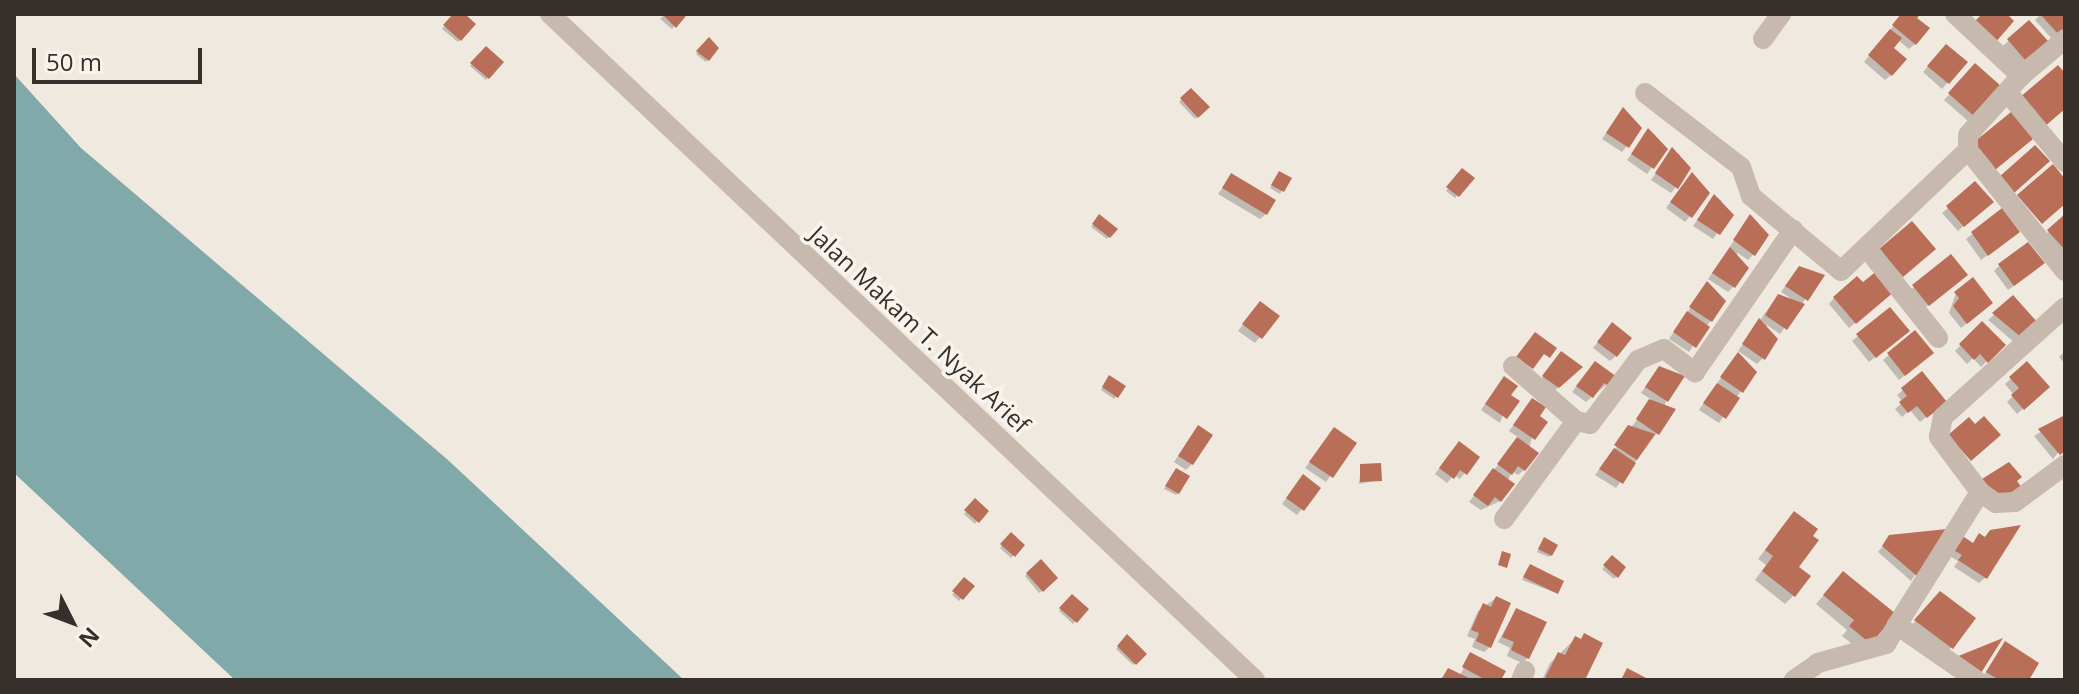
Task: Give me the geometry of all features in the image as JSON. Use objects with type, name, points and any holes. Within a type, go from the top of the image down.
[{"type":"street","name":"Jalan Makam T. Nyak Arief","points":[[550,14],[1255,680]]},
{"type":"street","points":[[1763,39],[1781,14]]},
{"type":"street","points":[[1955,14],[2021,76]]},
{"type":"street","points":[[2063,265],[1968,150],[1968,135],[2021,76],[2065,39]]},
{"type":"street","points":[[2007,92],[2065,162]]},
{"type":"street","points":[[1645,93],[1741,167],[1751,196],[1841,271],[1968,150]]},
{"type":"street","points":[[1513,366],[1576,421],[1590,424],[1638,360],[1664,349],[1695,372],[1793,230]]},
{"type":"street","points":[[1866,247],[1938,338]]},
{"type":"street","points":[[2065,307],[1943,417],[1939,437],[1980,492],[2006,505],[2065,465]]},
{"type":"street","points":[[1504,519],[1576,421]]},
{"type":"street","points":[[1794,680],[1818,663],[1886,644],[1980,492]]},
{"type":"street","points":[[1897,625],[1976,680]]},
{"type":"water","points":[[14,74],[81,148],[448,460],[684,680],[235,680],[14,473]]},
{"type":"building","points":[[453,14],[465,14],[476,24],[461,41],[443,25]]},
{"type":"building","points":[[662,14],[683,14],[686,16],[676,28]]},
{"type":"building","points":[[1901,14],[1920,14],[1917,18],[1930,28],[1916,45],[1892,25]]},
{"type":"building","points":[[1982,14],[2007,14],[2014,21],[1995,43],[1973,23]]},
{"type":"building","points":[[2040,14],[2065,14],[2065,29],[2059,35]]},
{"type":"building","points":[[2029,20],[2048,41],[2026,61],[2007,39]]},
{"type":"building","points":[[1890,29],[1902,38],[1894,48],[1907,59],[1892,76],[1868,55]]},
{"type":"building","points":[[709,37],[719,48],[709,61],[696,51]]},
{"type":"building","points":[[1946,44],[1968,62],[1949,84],[1927,66]]},
{"type":"building","points":[[486,46],[504,62],[489,79],[470,63]]},
{"type":"building","points":[[1975,63],[2002,87],[1975,117],[1948,93]]},
{"type":"building","points":[[2058,65],[2065,73],[2065,109],[2044,127],[2019,98]]},
{"type":"building","points":[[1191,88],[1210,107],[1198,118],[1180,98]]},
{"type":"building","points":[[1623,107],[1642,128],[1629,148],[1606,133]]},
{"type":"building","points":[[2011,112],[2033,139],[1995,170],[1973,143]]},
{"type":"building","points":[[1648,128],[1668,149],[1654,169],[1631,154]]},
{"type":"building","points":[[2035,145],[2050,161],[2014,193],[1999,177]]},
{"type":"building","points":[[1672,147],[1691,168],[1678,189],[1655,173]]},
{"type":"building","points":[[2053,164],[2065,179],[2065,204],[2042,224],[2017,195]]},
{"type":"building","points":[[1462,168],[1475,178],[1459,197],[1446,187]]},
{"type":"building","points":[[1279,171],[1292,178],[1284,192],[1271,185]]},
{"type":"building","points":[[1692,172],[1710,193],[1692,218],[1670,202]]},
{"type":"building","points":[[1231,173],[1276,200],[1267,215],[1222,188]]},
{"type":"building","points":[[1975,181],[1994,202],[1964,227],[1946,206]]},
{"type":"building","points":[[1714,194],[1734,215],[1720,235],[1697,220]]},
{"type":"building","points":[[2002,208],[2020,232],[1988,256],[1971,232]]},
{"type":"building","points":[[1099,214],[1118,229],[1110,238],[1092,224]]},
{"type":"building","points":[[1750,214],[1769,235],[1755,256],[1733,240]]},
{"type":"building","points":[[2065,214],[2065,250],[2047,230]]},
{"type":"building","points":[[1912,221],[1936,249],[1903,277],[1879,249]]},
{"type":"building","points":[[2028,242],[2045,263],[2014,286],[1998,264]]},
{"type":"building","points":[[1730,247],[1749,268],[1735,288],[1712,273]]},
{"type":"building","points":[[1951,254],[1968,275],[1929,306],[1912,285]]},
{"type":"building","points":[[1799,266],[1825,275],[1808,301],[1785,286]]},
{"type":"building","points":[[1878,270],[1895,291],[1856,324],[1833,297],[1857,276],[1863,282]]},
{"type":"building","points":[[1973,277],[1993,303],[1967,324],[1953,306],[1959,298],[1954,292]]},
{"type":"building","points":[[1707,281],[1726,301],[1712,322],[1689,307]]},
{"type":"building","points":[[1778,294],[1805,304],[1787,330],[1765,315]]},
{"type":"building","points":[[2013,295],[2038,323],[2021,337],[1992,313]]},
{"type":"building","points":[[1260,301],[1280,316],[1262,339],[1242,324]]},
{"type":"building","points":[[1890,307],[1910,331],[1876,358],[1856,334]]},
{"type":"building","points":[[1687,311],[1710,327],[1696,348],[1673,332]]},
{"type":"building","points":[[1759,318],[1778,339],[1765,360],[1742,344]]},
{"type":"building","points":[[1982,321],[2006,345],[1988,363],[1980,354],[1974,360],[1959,344]]},
{"type":"building","points":[[1612,322],[1632,338],[1617,357],[1597,342]]},
{"type":"building","points":[[1915,330],[1934,353],[1905,376],[1887,353]]},
{"type":"building","points":[[1535,332],[1557,348],[1550,358],[1544,354],[1533,369],[1516,357]]},
{"type":"building","points":[[1561,351],[1583,367],[1559,388],[1542,376]]},
{"type":"building","points":[[1738,352],[1757,372],[1743,393],[1720,377]]},
{"type":"building","points":[[1595,361],[1617,377],[1610,387],[1604,383],[1593,398],[1576,386]]},
{"type":"building","points":[[2027,361],[2050,387],[2024,410],[2011,395],[2019,388],[2009,377]]},
{"type":"building","points":[[1659,366],[1685,376],[1668,402],[1645,387]]},
{"type":"building","points":[[1922,371],[1947,402],[1927,418],[1917,406],[1908,413],[1899,402],[1907,396],[1901,388]]},
{"type":"building","points":[[1109,375],[1126,386],[1118,398],[1102,387]]},
{"type":"building","points":[[1504,376],[1518,386],[1511,395],[1520,401],[1507,419],[1485,404]]},
{"type":"building","points":[[1717,383],[1740,398],[1726,419],[1703,403]]},
{"type":"building","points":[[1532,398],[1546,407],[1540,416],[1548,422],[1535,440],[1513,425]]},
{"type":"building","points":[[1649,399],[1676,409],[1659,435],[1636,419]]},
{"type":"building","points":[[1984,416],[2001,435],[1971,461],[1948,435],[1969,417],[1975,424]]},
{"type":"building","points":[[2063,416],[2065,451],[2060,455],[2038,429]]},
{"type":"building","points":[[1198,425],[1213,435],[1193,465],[1178,456]]},
{"type":"building","points":[[1628,425],[1655,434],[1637,460],[1614,445]]},
{"type":"building","points":[[1334,427],[1357,443],[1333,478],[1309,462]]},
{"type":"building","points":[[1517,437],[1539,453],[1525,471],[1518,466],[1512,475],[1497,464]]},
{"type":"building","points":[[1459,441],[1480,457],[1467,475],[1460,470],[1454,479],[1439,468]]},
{"type":"building","points":[[1614,448],[1636,463],[1623,484],[1599,469]]},
{"type":"building","points":[[2009,462],[2022,477],[2017,481],[2022,488],[2005,504],[1982,479]]},
{"type":"building","points":[[1381,463],[1382,481],[1360,482],[1360,464]]},
{"type":"building","points":[[1176,468],[1190,476],[1179,494],[1165,486]]},
{"type":"building","points":[[1493,468],[1515,484],[1501,502],[1495,497],[1488,506],[1473,495]]},
{"type":"building","points":[[1303,474],[1321,488],[1304,511],[1286,498]]},
{"type":"building","points":[[975,498],[989,511],[979,523],[964,510]]},
{"type":"building","points":[[1794,511],[1818,529],[1813,536],[1819,540],[1799,567],[1811,576],[1795,597],[1762,571],[1773,556],[1765,550]]},
{"type":"building","points":[[2021,525],[1987,579],[1958,560],[1962,555],[1952,549],[1961,535],[1973,543],[1979,533],[1985,537],[1990,530]]},
{"type":"building","points":[[1947,529],[1918,577],[1882,546],[1889,535]]},
{"type":"building","points":[[1011,532],[1025,545],[1015,557],[1000,544]]},
{"type":"building","points":[[1544,537],[1558,545],[1552,556],[1538,549]]},
{"type":"building","points":[[1502,551],[1511,554],[1507,568],[1498,565]]},
{"type":"building","points":[[1612,555],[1626,567],[1618,578],[1603,565]]},
{"type":"building","points":[[1041,559],[1058,578],[1043,592],[1026,573]]},
{"type":"building","points":[[1530,564],[1564,581],[1558,594],[1523,577]]},
{"type":"building","points":[[1843,571],[1896,614],[1871,644],[1849,626],[1854,620],[1823,595]]},
{"type":"building","points":[[964,577],[975,586],[963,600],[952,591]]},
{"type":"building","points":[[1940,591],[1976,618],[1953,649],[1914,620]]},
{"type":"building","points":[[1072,594],[1089,609],[1077,623],[1059,608]]},
{"type":"building","points":[[1496,596],[1511,603],[1491,648],[1476,641],[1479,633],[1471,630],[1483,603],[1491,607]]},
{"type":"building","points":[[1516,608],[1547,622],[1529,659],[1511,650],[1514,642],[1502,637]]},
{"type":"building","points":[[1584,633],[1603,643],[1585,680],[1544,680],[1558,652],[1565,655],[1575,636],[1581,639]]},
{"type":"building","points":[[1127,634],[1147,654],[1136,665],[1117,646]]},
{"type":"building","points":[[2003,638],[1981,673],[1956,657]]},
{"type":"building","points":[[2005,641],[2039,663],[2029,680],[1999,680],[1986,672]]},
{"type":"building","points":[[1470,652],[1506,671],[1501,680],[1486,680],[1462,667]]},
{"type":"building","points":[[1448,668],[1473,680],[1441,680]]},
{"type":"building","points":[[1627,668],[1650,680],[1621,680]]}]
